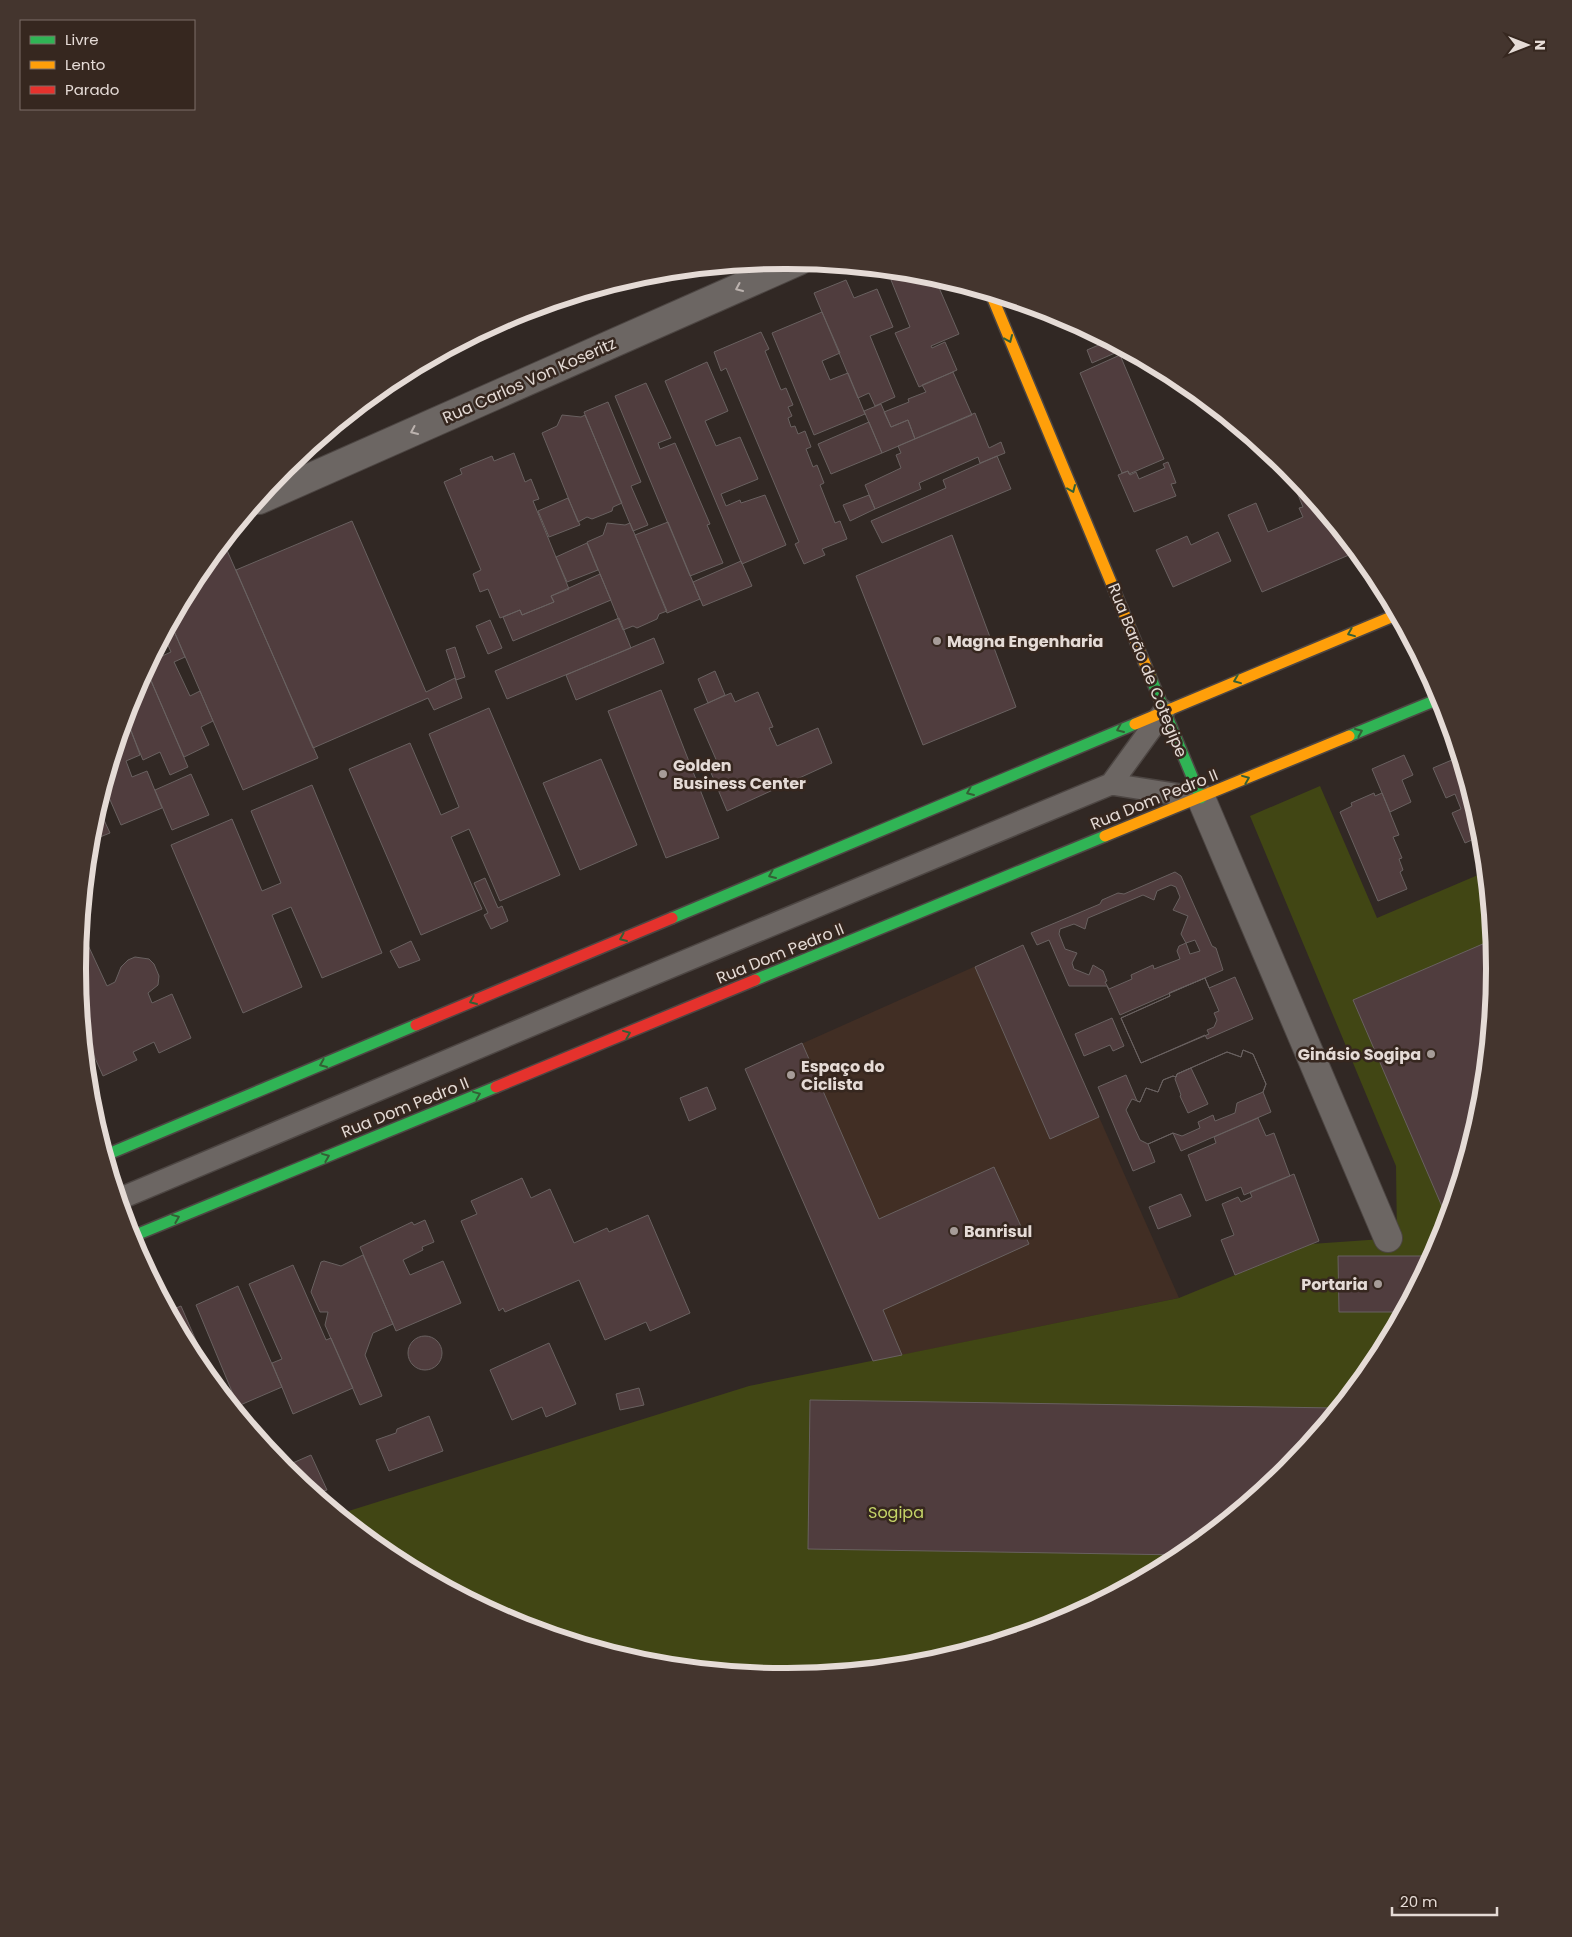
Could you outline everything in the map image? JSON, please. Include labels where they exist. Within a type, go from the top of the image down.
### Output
[{"type":"main road","name":"Rua Barão de Cotegipe","points":[[994,301],[1201,798]]},
{"type":"main road","points":[[111,1154],[1390,616]]},
{"type":"main road","name":"Rua Dom Pedro II","points":[[139,1234],[1432,702]]},
{"type":"street","name":"Rua Carlos Von Koseritz","points":[[272,494],[781,269]]},
{"type":"street","name":"Rua Barão de Cotegipe","points":[[1201,798],[1388,1238]]},
{"type":"lane","points":[[124,1197],[605,994],[1111,784],[1165,710]]},
{"type":"lane","points":[[1111,784],[1201,798]]},
{"type":"shaded area","points":[[1023,945],[1179,1298],[873,1361],[745,1069]]},
{"type":"green space","name":"Sogipa","points":[[1320,786],[1377,918],[1480,874],[1486,968],[1484,1014],[1480,1060],[1462,1150],[1449,1193],[1414,1278],[1368,1357],[1312,1430],[1247,1495],[1212,1524],[1136,1575],[1054,1615],[1011,1631],[923,1655],[832,1667],[786,1668],[740,1667],[649,1655],[561,1631],[518,1615],[436,1575],[397,1550],[345,1512],[749,1386],[1179,1298],[1311,1244],[1397,1238],[1396,1166],[1250,816]]},
{"type":"building","points":[[896,278],[938,286],[959,334],[931,346],[932,348],[945,342],[957,370],[919,387],[895,333],[910,327],[891,280]]},
{"type":"building","points":[[846,280],[854,298],[877,289],[893,327],[870,336],[895,397],[875,406],[869,393],[858,398],[814,293]]},
{"type":"building","points":[[822,312],[840,353],[822,361],[830,380],[848,373],[865,414],[814,435],[772,333]]},
{"type":"building","points":[[761,332],[769,349],[765,351],[781,390],[786,388],[793,405],[788,407],[792,416],[788,418],[791,427],[795,426],[798,434],[805,431],[811,447],[806,449],[813,467],[817,465],[824,483],[820,485],[835,523],[840,521],[847,539],[822,549],[825,555],[804,564],[795,544],[799,542],[726,368],[721,371],[714,352]]},
{"type":"building","points":[[1101,344],[1115,351],[1092,363],[1087,350]]},
{"type":"building","points":[[1120,355],[1164,459],[1129,474],[1128,471],[1122,473],[1080,373]]},
{"type":"building","points":[[707,362],[728,411],[705,421],[716,446],[740,437],[758,479],[721,494],[726,506],[740,500],[741,503],[765,495],[786,545],[742,564],[665,381]]},
{"type":"building","points":[[953,372],[972,415],[915,439],[908,420],[891,427],[884,412],[909,402],[908,399],[926,392],[922,385]]},
{"type":"building","points":[[646,383],[671,438],[658,443],[660,449],[675,443],[710,524],[707,525],[723,563],[690,576],[615,396]]},
{"type":"building","points":[[608,402],[641,482],[631,486],[648,525],[633,531],[584,412]]},
{"type":"building","points":[[881,404],[891,427],[908,420],[915,439],[882,453],[864,411]]},
{"type":"building","points":[[975,413],[989,448],[1001,442],[1005,453],[980,463],[978,457],[919,483],[921,489],[875,509],[865,485],[901,468],[896,455],[901,453],[898,446]]},
{"type":"building","points":[[562,415],[581,417],[585,415],[622,503],[613,507],[612,511],[592,519],[587,517],[578,522],[542,433],[557,426]]},
{"type":"building","points":[[869,422],[882,453],[831,474],[818,444]]},
{"type":"building","points":[[514,453],[525,482],[531,479],[539,499],[533,501],[569,589],[551,596],[554,602],[522,615],[520,610],[500,618],[488,589],[480,592],[473,574],[481,570],[444,482],[462,474],[460,469],[492,456],[494,461]]},
{"type":"building","points":[[997,456],[1011,489],[882,543],[871,521],[946,488],[943,480]]},
{"type":"building","points":[[1168,462],[1176,483],[1171,484],[1176,496],[1134,512],[1118,475],[1128,471],[1130,475],[1136,472],[1139,479],[1165,468],[1163,464]]},
{"type":"building","points":[[1296,490],[1350,555],[1262,592],[1228,515],[1256,503],[1268,532],[1303,517],[1299,508],[1303,507]]},
{"type":"building","points":[[869,495],[875,509],[850,521],[843,505]]},
{"type":"building","points":[[568,498],[580,525],[549,537],[538,511]]},
{"type":"building","points":[[352,521],[426,692],[455,678],[462,698],[434,710],[428,698],[313,748],[236,570]]},
{"type":"building","points":[[668,522],[700,599],[667,613],[635,535]]},
{"type":"building","points":[[607,523],[625,525],[630,523],[667,611],[659,614],[657,619],[637,628],[633,626],[623,630],[587,542],[603,535]]},
{"type":"building","points":[[1218,532],[1231,561],[1173,587],[1156,550],[1187,536],[1191,545]]},
{"type":"building","name":"Magna Engenharia","points":[[952,535],[1016,707],[923,745],[856,576]]},
{"type":"building","points":[[587,543],[598,570],[567,582],[556,557]]},
{"type":"building","points":[[227,549],[318,758],[243,790],[174,630],[204,580]]},
{"type":"building","points":[[741,561],[752,586],[703,606],[693,582]]},
{"type":"building","points":[[600,574],[611,600],[513,641],[503,617],[520,610],[522,615],[554,602],[551,596]]},
{"type":"building","points":[[619,618],[631,648],[507,699],[495,671]]},
{"type":"building","points":[[490,620],[502,648],[488,654],[476,626]]},
{"type":"building","points":[[173,631],[185,657],[174,662],[190,696],[200,691],[213,721],[201,727],[209,745],[184,757],[150,678],[159,657],[171,652],[167,643]]},
{"type":"building","points":[[654,638],[664,663],[576,700],[566,675]]},
{"type":"building","points":[[455,647],[465,677],[456,680],[446,650]]},
{"type":"building","points":[[715,671],[725,695],[708,703],[698,679]]},
{"type":"building","points":[[150,678],[188,767],[170,775],[160,752],[143,760],[129,728]]},
{"type":"building","name":"Golden Business Center","points":[[661,690],[719,838],[666,858],[608,711]]},
{"type":"building","points":[[758,692],[773,727],[769,728],[777,746],[818,728],[832,763],[727,811],[709,768],[718,764],[694,709],[731,693],[735,702]]},
{"type":"building","points":[[489,708],[560,875],[500,901],[469,829],[451,837],[482,909],[421,935],[349,769],[410,743],[441,815],[459,807],[429,734]]},
{"type":"building","points":[[130,727],[140,755],[126,761],[132,777],[147,771],[162,808],[121,825],[108,795]]},
{"type":"building","points":[[1404,755],[1413,775],[1402,780],[1411,802],[1390,812],[1372,769]]},
{"type":"building","points":[[601,759],[637,845],[580,870],[543,783]]},
{"type":"building","points":[[1454,759],[1462,787],[1473,839],[1465,843],[1452,813],[1461,809],[1455,794],[1446,798],[1433,768]]},
{"type":"building","points":[[191,774],[209,815],[172,830],[155,790]]},
{"type":"building","points":[[312,785],[382,953],[322,978],[291,907],[272,915],[302,987],[243,1013],[171,845],[232,819],[262,891],[281,883],[251,811]]},
{"type":"building","points":[[1374,793],[1375,796],[1382,793],[1399,835],[1393,837],[1402,858],[1399,859],[1403,870],[1400,872],[1407,889],[1378,901],[1340,812],[1352,806],[1351,803]]},
{"type":"building","points":[[103,818],[110,833],[99,837]]},
{"type":"building","points":[[1175,872],[1181,876],[1212,946],[1216,948],[1223,970],[1120,1015],[1107,986],[1069,986],[1049,940],[1037,945],[1031,933],[1100,904],[1102,900],[1118,893],[1124,894]],"holes":[[[1195,940],[1200,951],[1190,954],[1186,943]]]},
{"type":"building","points":[[485,878],[498,908],[502,906],[508,921],[491,929],[484,915],[488,913],[474,883]]},
{"type":"building","points":[[1171,885],[1176,887],[1180,897],[1173,910],[1188,916],[1181,934],[1186,943],[1179,946],[1177,951],[1180,959],[1154,969],[1153,965],[1131,975],[1132,979],[1109,989],[1105,982],[1107,981],[1103,971],[1093,965],[1089,975],[1074,969],[1072,963],[1077,953],[1065,949],[1059,934],[1060,929],[1074,924],[1085,929],[1088,918],[1143,895],[1154,900],[1157,891]]},
{"type":"building","points":[[411,941],[420,960],[399,968],[390,951]]},
{"type":"building","points":[[87,943],[107,986],[115,982],[121,967],[128,960],[135,957],[149,959],[154,964],[159,976],[158,985],[148,993],[152,1003],[172,994],[191,1038],[159,1053],[154,1042],[133,1052],[137,1060],[103,1076],[91,1049],[86,968]]},
{"type":"building","name":"Ginásio Sogipa","points":[[1485,943],[1486,968],[1480,1060],[1462,1150],[1443,1208],[1353,1000]]},
{"type":"building","points":[[1023,945],[1099,1117],[1050,1139],[975,967]]},
{"type":"building","points":[[1235,977],[1253,1019],[1207,1039],[1205,1035],[1141,1063],[1121,1018],[1170,996],[1169,993],[1205,978],[1209,988]]},
{"type":"building","points":[[1205,978],[1219,1011],[1214,1013],[1217,1020],[1214,1027],[1207,1030],[1209,1034],[1141,1063],[1121,1018],[1170,996],[1169,993]]},
{"type":"building","points":[[1112,1018],[1124,1046],[1113,1051],[1110,1045],[1084,1056],[1075,1034]]},
{"type":"building","points":[[802,1043],[879,1219],[994,1167],[1029,1244],[883,1310],[902,1355],[873,1361],[745,1069]]},
{"type":"building","points":[[1243,1050],[1253,1054],[1266,1084],[1263,1092],[1271,1112],[1181,1151],[1173,1133],[1148,1144],[1155,1162],[1133,1171],[1098,1087],[1126,1075],[1137,1101],[1140,1102],[1146,1088],[1158,1092],[1163,1080],[1173,1076],[1176,1077],[1177,1074],[1227,1052],[1241,1057]]},
{"type":"building","points":[[1243,1050],[1253,1054],[1266,1084],[1263,1092],[1237,1103],[1235,1113],[1215,1121],[1213,1115],[1198,1122],[1200,1128],[1182,1136],[1173,1133],[1148,1144],[1140,1140],[1126,1110],[1132,1099],[1140,1102],[1146,1088],[1158,1092],[1163,1080],[1173,1076],[1176,1077],[1177,1074],[1227,1052],[1241,1057]]},
{"type":"building","points":[[1191,1068],[1208,1104],[1188,1113],[1175,1079],[1177,1074]]},
{"type":"building","points":[[707,1087],[716,1109],[689,1121],[680,1098]]},
{"type":"building","points":[[1258,1118],[1266,1136],[1274,1133],[1290,1176],[1244,1195],[1241,1187],[1206,1201],[1188,1155],[1216,1143],[1214,1137]]},
{"type":"building","points":[[1294,1174],[1319,1241],[1235,1275],[1221,1240],[1234,1235],[1222,1204],[1238,1197],[1241,1202],[1252,1197],[1250,1192]]},
{"type":"building","points":[[522,1178],[531,1198],[550,1189],[574,1243],[607,1228],[609,1232],[648,1215],[690,1313],[650,1331],[646,1322],[605,1340],[579,1280],[505,1312],[503,1308],[499,1311],[461,1221],[477,1214],[471,1201]]},
{"type":"building","points":[[1181,1194],[1191,1216],[1158,1229],[1149,1207]]},
{"type":"building","points":[[425,1220],[434,1242],[422,1247],[423,1250],[403,1260],[410,1275],[443,1261],[461,1303],[396,1331],[360,1247],[412,1222],[414,1225]]},
{"type":"building","points":[[363,1255],[393,1324],[373,1333],[365,1355],[382,1396],[360,1405],[325,1325],[328,1312],[320,1312],[311,1292],[321,1262],[324,1261],[341,1266]]},
{"type":"building","name":"Portaria","points":[[1338,1256],[1423,1256],[1395,1312],[1339,1312]]},
{"type":"building","points":[[293,1265],[326,1340],[331,1338],[353,1388],[293,1414],[272,1363],[282,1359],[249,1284]]},
{"type":"building","points":[[238,1286],[282,1387],[240,1405],[235,1399],[196,1305]]},
{"type":"building","points":[[181,1306],[201,1352],[180,1318],[175,1309]]},
{"type":"building","points":[[425,1336],[437,1341],[442,1353],[437,1365],[425,1370],[413,1365],[408,1353],[413,1341]]},
{"type":"building","points":[[549,1343],[576,1404],[546,1417],[542,1407],[512,1420],[490,1370]]},
{"type":"building","points":[[639,1388],[644,1405],[620,1410],[616,1394]]},
{"type":"building","points":[[810,1400],[1330,1408],[1281,1463],[1247,1495],[1212,1524],[1168,1555],[808,1549]]},
{"type":"building","points":[[429,1416],[443,1451],[389,1471],[376,1440],[396,1433],[397,1429]]},
{"type":"building","points":[[311,1455],[327,1490],[322,1492],[292,1463]]},
{"type":"traffic: fast","points":[[1150,676],[1201,798]]},
{"type":"traffic: fast","points":[[1349,736],[1432,702]]},
{"type":"traffic: fast","points":[[672,918],[1135,724]]},
{"type":"traffic: fast","points":[[755,980],[1105,836]]},
{"type":"traffic: fast","points":[[111,1153],[416,1025]]},
{"type":"traffic: fast","points":[[139,1234],[496,1087]]},
{"type":"traffic: slow","points":[[994,301],[1150,676]]},
{"type":"traffic: slow","points":[[1135,724],[1391,617]]},
{"type":"traffic: slow","points":[[1105,836],[1349,736]]},
{"type":"traffic: jam","points":[[416,1025],[672,918]]},
{"type":"traffic: jam","points":[[496,1087],[755,980]]},
{"type":"place","name":"Magna Engenharia","points":[[937,641]]},
{"type":"place","name":"Golden Business Center","points":[[663,774]]},
{"type":"place","name":"Ginásio Sogipa","points":[[1431,1054]]},
{"type":"place","name":"Espaço do Ciclista","points":[[791,1075]]},
{"type":"place","name":"Banrisul","points":[[954,1231]]},
{"type":"place","name":"Portaria","points":[[1378,1284]]}]
